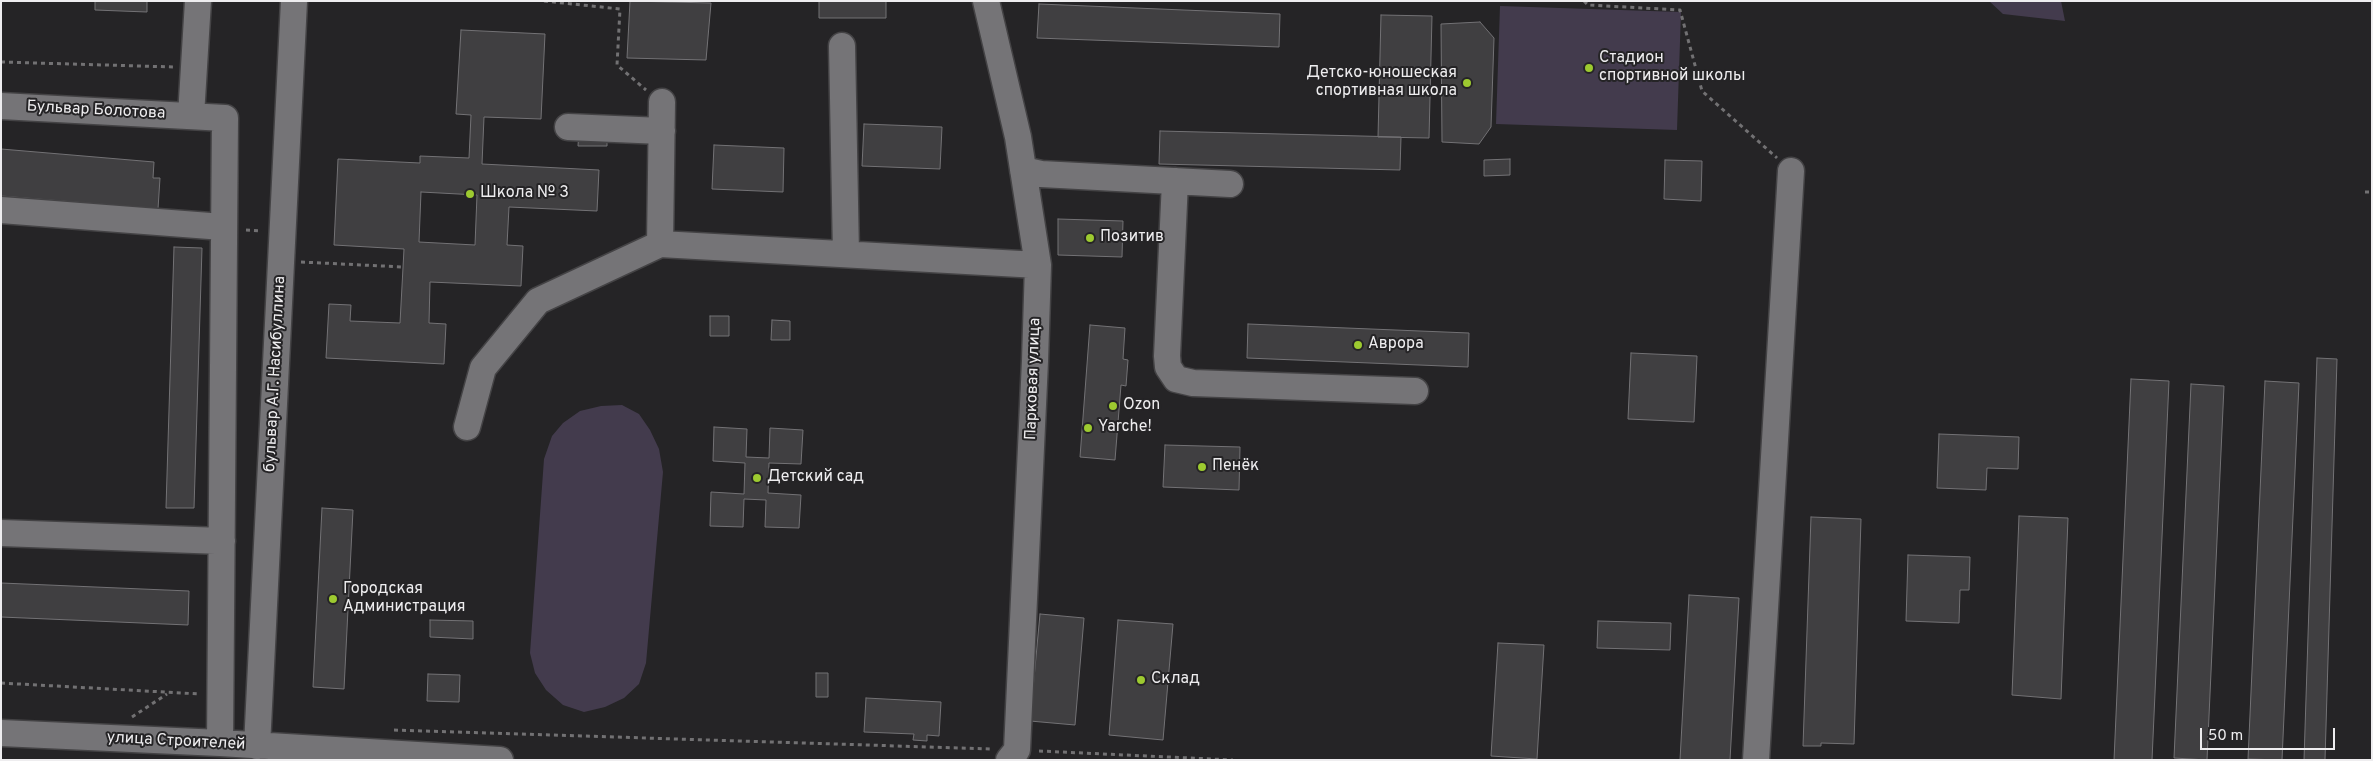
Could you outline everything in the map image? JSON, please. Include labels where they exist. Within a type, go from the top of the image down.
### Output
[{"type":"street","points":[[191,116],[198,1]]},
{"type":"street","name":"бульвар А.Г. Насибуллина","points":[[257,746],[294,1]]},
{"type":"street","name":"Парковая улица","points":[[986,1],[1018,137],[1038,265],[1035,371],[1013,755]]},
{"type":"street","points":[[842,46],[846,254]]},
{"type":"street","points":[[660,244],[662,102]]},
{"type":"street","name":"Бульвар Болотова","points":[[1,106],[225,118],[233,228]]},
{"type":"street","points":[[568,127],[662,131]]},
{"type":"street","points":[[1023,170],[1040,174],[1230,184]]},
{"type":"street","points":[[1756,760],[1791,171]]},
{"type":"street","points":[[1175,181],[1167,356],[1168,367],[1176,379],[1193,383],[1415,391]]},
{"type":"street","points":[[1,210],[233,228],[222,541],[220,743]]},
{"type":"street","points":[[467,427],[483,368],[538,301],[660,244],[1038,265]]},
{"type":"street","points":[[1,533],[222,541]]},
{"type":"street","name":"улица Строителей","points":[[1,733],[220,743],[257,746],[298,754],[500,760]]},
{"type":"path","points":[[544,1],[620,9],[616,65],[662,102]]},
{"type":"path","points":[[1584,1],[1588,5],[1680,10],[1702,91],[1791,171]]},
{"type":"path","points":[[1,62],[194,68]]},
{"type":"path","points":[[2365,192],[2372,192]]},
{"type":"path","points":[[233,228],[262,231]]},
{"type":"path","points":[[308,262],[403,267]]},
{"type":"path","points":[[1,683],[167,694],[220,694]]},
{"type":"path","points":[[139,719],[130,718],[167,694]]},
{"type":"path","points":[[388,730],[1013,755],[1233,760]]},
{"type":"shaded area","points":[[1989,1],[2061,1],[2065,21],[2003,14]]},
{"type":"shaded area","name":"Стадион спортивной школы","points":[[1500,6],[1681,12],[1677,130],[1496,124]]},
{"type":"shaded area","points":[[622,405],[639,414],[650,430],[659,449],[663,472],[646,663],[639,684],[624,698],[605,707],[584,712],[563,705],[546,690],[535,673],[530,653],[544,459],[552,436],[563,423],[580,411],[601,406]]},
{"type":"building","points":[[95,1],[147,1],[147,12],[95,10]]},
{"type":"building","points":[[630,1],[711,3],[706,60],[627,58]]},
{"type":"building","points":[[819,1],[886,1],[886,18],[819,18]]},
{"type":"building","points":[[1039,4],[1280,14],[1279,47],[1037,38]]},
{"type":"building","points":[[1381,15],[1432,16],[1429,138],[1378,137]]},
{"type":"building","name":"Детско-юношеская спортивная школа","points":[[1480,22],[1494,38],[1491,127],[1479,144],[1442,142],[1441,24]]},
{"type":"building","points":[[461,30],[545,34],[541,119],[484,117],[482,164],[599,170],[597,211],[509,207],[507,245],[523,246],[521,286],[430,282],[429,323],[446,324],[444,364],[326,358],[329,304],[351,305],[350,321],[400,323],[404,249],[334,245],[338,159],[420,163],[420,156],[469,158],[471,115],[456,114]],"holes":[[[421,192],[477,195],[475,245],[419,242]]]},
{"type":"building","points":[[864,124],[942,127],[940,169],[862,166]]},
{"type":"building","points":[[579,130],[607,130],[607,146],[578,146]]},
{"type":"building","points":[[1160,131],[1401,137],[1400,170],[1159,164]]},
{"type":"building","points":[[714,145],[784,148],[783,192],[712,189]]},
{"type":"building","points":[[1,149],[154,162],[153,178],[160,178],[158,209],[1,196]]},
{"type":"building","points":[[1510,159],[1510,175],[1484,176],[1484,160]]},
{"type":"building","points":[[1665,160],[1702,161],[1701,201],[1664,199]]},
{"type":"building","name":"Позитив","points":[[1058,219],[1123,221],[1122,257],[1058,255]]},
{"type":"building","points":[[174,247],[202,248],[194,508],[166,508]]},
{"type":"building","points":[[710,316],[729,316],[729,336],[710,336]]},
{"type":"building","points":[[772,320],[790,321],[790,340],[771,340]]},
{"type":"building","name":"Аврора","points":[[1248,324],[1469,333],[1468,367],[1247,358]]},
{"type":"building","points":[[1090,325],[1125,328],[1123,359],[1128,360],[1126,386],[1121,385],[1115,460],[1080,457]]},
{"type":"building","points":[[1631,353],[1697,356],[1694,422],[1628,419]]},
{"type":"building","points":[[2317,358],[2337,359],[2325,760],[2304,760]]},
{"type":"building","points":[[2131,379],[2169,381],[2152,760],[2114,760]]},
{"type":"building","points":[[2265,381],[2299,383],[2282,760],[2248,759]]},
{"type":"building","points":[[2191,384],[2224,386],[2207,760],[2174,758]]},
{"type":"building","name":"Детский сад","points":[[714,427],[747,429],[746,457],[769,458],[770,428],[803,430],[801,464],[769,463],[768,493],[801,495],[799,528],[765,527],[766,500],[744,499],[743,527],[710,526],[711,492],[744,494],[745,463],[713,461]]},
{"type":"building","points":[[1939,434],[2019,437],[2018,469],[1987,468],[1986,490],[1937,488]]},
{"type":"building","name":"Пенёк","points":[[1165,445],[1240,447],[1239,490],[1163,487]]},
{"type":"building","name":"Городская Администрация","points":[[322,508],[353,510],[344,689],[313,687]]},
{"type":"building","points":[[2019,516],[2068,518],[2061,699],[2012,695]]},
{"type":"building","points":[[1811,517],[1861,519],[1854,744],[1821,743],[1821,746],[1803,746]]},
{"type":"building","points":[[1908,555],[1970,557],[1969,590],[1960,590],[1959,623],[1906,621]]},
{"type":"building","points":[[1,583],[189,591],[188,625],[1,617]]},
{"type":"building","points":[[1689,595],[1739,598],[1730,760],[1680,760]]},
{"type":"building","points":[[1040,614],[1084,618],[1075,725],[1030,721]]},
{"type":"building","points":[[430,620],[473,621],[473,639],[430,637]]},
{"type":"building","name":"Склад","points":[[1118,620],[1173,624],[1163,740],[1109,735]]},
{"type":"building","points":[[1598,621],[1671,623],[1670,650],[1597,648]]},
{"type":"building","points":[[1498,643],[1544,645],[1537,759],[1491,756]]},
{"type":"building","points":[[816,673],[828,673],[828,697],[816,697]]},
{"type":"building","points":[[428,674],[460,675],[459,702],[427,701]]},
{"type":"building","points":[[866,698],[941,702],[939,736],[927,735],[927,741],[913,740],[914,734],[864,732]]},
{"type":"place","name":"Стадион спортивной школы","points":[[1589,68]]},
{"type":"place","name":"Детско-юношеская спортивная школа","points":[[1467,83]]},
{"type":"place","name":"Школа № 3","points":[[470,194]]},
{"type":"place","name":"Позитив","points":[[1090,238]]},
{"type":"place","name":"Аврора","points":[[1358,345]]},
{"type":"place","name":"Ozon","points":[[1113,406]]},
{"type":"place","name":"Yarche!","points":[[1088,428]]},
{"type":"place","name":"Пенёк","points":[[1202,467]]},
{"type":"place","name":"Детский сад","points":[[757,478]]},
{"type":"place","name":"Городская Администрация","points":[[333,599]]},
{"type":"place","name":"Склад","points":[[1141,680]]}]
